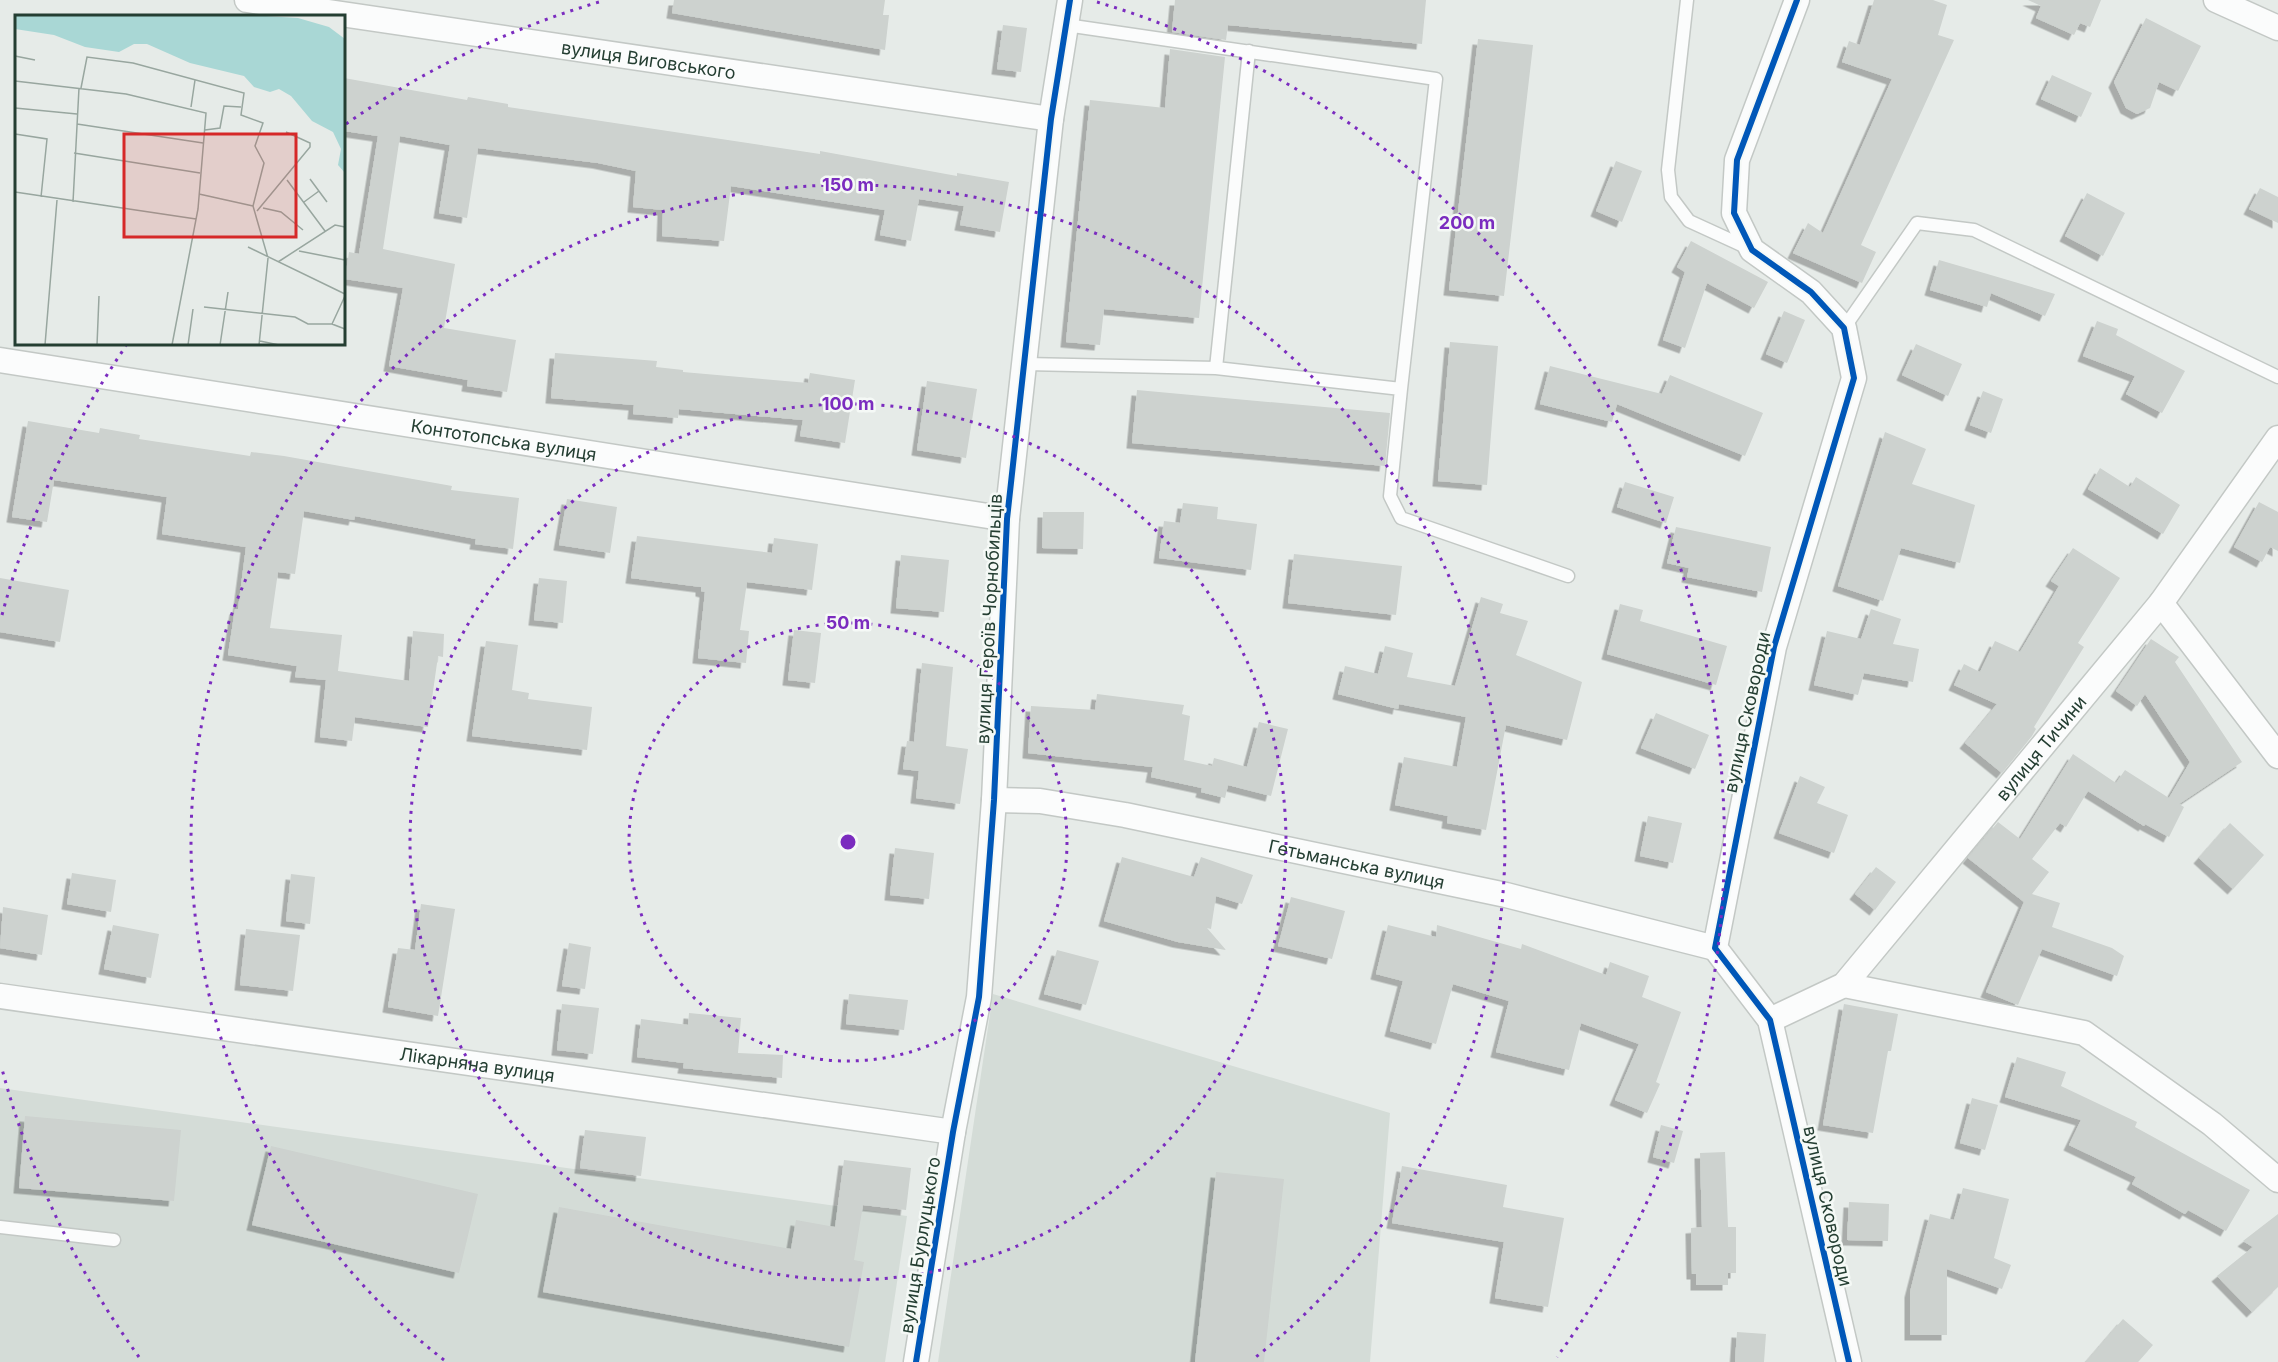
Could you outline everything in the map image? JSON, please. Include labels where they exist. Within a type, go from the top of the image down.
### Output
[{"type":"street","name":"вулиця Виговського","points":[[248,0],[1051,119]]},
{"type":"street","name":"вулиця Героїв Чорнобильців","points":[[953,1132],[979,998],[994,800],[1007,519],[1051,119],[1070,0]]},
{"type":"street","points":[[1797,0],[1737,160],[1734,213],[1752,250],[1811,292],[1844,328]]},
{"type":"street","points":[[2216,0],[2278,28]]},
{"type":"street","name":"вулиця Сковороди","points":[[1844,328],[1854,378],[1774,646],[1715,948],[1770,1020],[1849,1362]]},
{"type":"street","name":"Контотопська вулиця","points":[[0,360],[1007,519]]},
{"type":"street","name":"вулиця Тичини","points":[[1770,1020],[1844,985],[2161,603],[2278,438]]},
{"type":"street","points":[[2161,603],[2278,756]]},
{"type":"street","name":"Гетьманська вулиця","points":[[994,800],[1040,801],[1125,815],[1506,895],[1715,948]]},
{"type":"street","points":[[1844,985],[2084,1033],[2212,1124],[2278,1180]]},
{"type":"street","name":"Лікарняна вулиця","points":[[0,996],[953,1132]]},
{"type":"street","name":"вулиця Бурлуцького","points":[[916,1362],[953,1132]]},
{"type":"lane","points":[[1687,0],[1668,170],[1671,197],[1689,221],[1752,250]]},
{"type":"lane","points":[[1066,25],[1436,79],[1390,496],[1401,518],[1568,576]]},
{"type":"lane","points":[[1215,368],[1249,51]]},
{"type":"lane","points":[[1844,328],[1917,224],[1974,230],[2278,377]]},
{"type":"lane","points":[[1025,364],[1215,368],[1401,389]]},
{"type":"lane","points":[[0,1227],[114,1240]]},
{"type":"shaded area","points":[[993,994],[1390,1113],[1370,1362],[938,1362]]},
{"type":"shaded area","points":[[0,1088],[907,1216],[885,1362],[0,1362]]},
{"type":"building","points":[[674,0],[885,0],[883,15],[889,15],[885,50],[672,13]]},
{"type":"building","points":[[1175,0],[1426,0],[1422,44],[1228,25],[1226,40],[1172,32]]},
{"type":"building","points":[[1874,0],[1933,0],[1947,5],[1938,35],[1954,40],[1861,245],[1876,252],[1862,283],[1793,253],[1808,223],[1823,233],[1892,79],[1842,62],[1849,41],[1860,45]]},
{"type":"building","points":[[2028,0],[2101,0],[2090,27],[2080,23],[2074,35],[2036,18],[2041,6]]},
{"type":"building","points":[[2146,18],[2201,46],[2178,91],[2159,82],[2150,108],[2137,114],[2126,108],[2114,82]]},
{"type":"building","points":[[1003,25],[1027,28],[1021,72],[997,69]]},
{"type":"building","points":[[1478,39],[1533,45],[1504,296],[1449,290]]},
{"type":"building","points":[[1170,49],[1225,57],[1199,318],[1104,309],[1100,345],[1066,342],[1090,100],[1165,108]]},
{"type":"building","points":[[2052,75],[2092,93],[2081,117],[2041,99]]},
{"type":"building","points":[[345,78],[467,100],[468,97],[508,104],[508,107],[820,154],[820,151],[957,176],[957,173],[1009,182],[1000,232],[960,225],[964,206],[919,199],[911,241],[880,235],[885,210],[731,186],[724,241],[662,236],[663,210],[633,207],[636,171],[598,163],[478,148],[467,218],[439,213],[450,145],[400,136],[383,249],[455,264],[444,328],[516,340],[507,392],[467,386],[468,380],[389,366],[403,288],[345,279],[349,252],[359,254],[378,136],[345,131]]},
{"type":"building","points":[[1616,161],[1642,171],[1622,222],[1596,211]]},
{"type":"building","points":[[2260,188],[2278,197],[2278,223],[2249,209]]},
{"type":"building","points":[[2087,193],[2125,213],[2103,256],[2065,236]]},
{"type":"building","points":[[1691,241],[1768,282],[1754,308],[1707,283],[1685,348],[1663,340],[1685,272],[1677,267]]},
{"type":"building","points":[[1939,260],[2055,294],[2045,316],[1991,293],[1987,307],[1930,290]]},
{"type":"building","points":[[1784,311],[1805,320],[1787,363],[1766,354]]},
{"type":"building","points":[[2097,321],[2118,329],[2116,335],[2185,371],[2162,413],[2126,394],[2135,376],[2083,356]]},
{"type":"building","points":[[1450,342],[1498,346],[1487,485],[1438,481]]},
{"type":"building","points":[[1916,344],[1962,364],[1948,396],[1902,375]]},
{"type":"building","points":[[555,353],[657,361],[656,367],[683,370],[683,372],[808,383],[810,373],[855,380],[845,443],[800,436],[803,420],[679,409],[678,418],[633,414],[634,405],[551,398]]},
{"type":"building","points":[[1550,366],[1662,394],[1670,375],[1763,413],[1745,456],[1617,404],[1612,422],[1540,404]]},
{"type":"building","points":[[927,381],[977,389],[966,458],[917,450]]},
{"type":"building","points":[[1137,390],[1390,413],[1385,466],[1132,443]]},
{"type":"building","points":[[1983,391],[2003,399],[1991,433],[1970,425]]},
{"type":"building","points":[[28,421],[99,433],[100,428],[140,435],[139,439],[250,456],[251,452],[284,456],[452,486],[451,490],[519,498],[513,549],[475,544],[476,539],[355,516],[354,520],[304,511],[295,574],[278,572],[270,628],[342,635],[338,671],[409,681],[413,631],[444,634],[443,657],[438,656],[428,727],[355,717],[352,741],[320,737],[326,680],[295,677],[297,666],[228,655],[235,609],[238,609],[246,547],[162,534],[167,497],[54,480],[47,522],[12,517]]},
{"type":"building","points":[[1885,432],[1926,449],[1912,484],[1975,505],[1960,563],[1901,548],[1883,601],[1838,586]]},
{"type":"building","points":[[2100,468],[2130,487],[2136,477],[2180,505],[2163,534],[2088,489]]},
{"type":"building","points":[[1625,482],[1674,497],[1666,523],[1617,507]]},
{"type":"building","points":[[567,499],[617,507],[610,553],[559,545]]},
{"type":"building","points":[[2259,502],[2278,512],[2278,551],[2270,547],[2262,562],[2234,547]]},
{"type":"building","points":[[1183,503],[1218,507],[1217,519],[1257,524],[1251,570],[1159,558],[1164,521],[1180,523]]},
{"type":"building","points":[[1043,512],[1084,512],[1083,549],[1042,548]]},
{"type":"building","points":[[1676,527],[1771,547],[1762,592],[1687,577],[1689,568],[1667,563]]},
{"type":"building","points":[[637,536],[772,553],[774,538],[818,544],[812,590],[747,582],[740,630],[749,631],[746,663],[698,658],[705,592],[701,591],[701,587],[631,578]]},
{"type":"building","points":[[2073,548],[2120,578],[2078,643],[2084,647],[2034,727],[2036,729],[2032,736],[2002,773],[1965,743],[1997,704],[1954,685],[1964,664],[1980,672],[1995,641],[2020,652],[2059,586],[2051,581]]},
{"type":"building","points":[[1294,554],[1402,566],[1396,615],[1288,603]]},
{"type":"building","points":[[901,555],[949,560],[944,612],[896,608]]},
{"type":"building","points":[[0,578],[69,590],[60,642],[0,632]]},
{"type":"building","points":[[539,578],[567,581],[563,623],[534,620]]},
{"type":"building","points":[[1481,597],[1503,604],[1500,613],[1528,621],[1516,655],[1582,682],[1567,740],[1506,725],[1486,830],[1447,823],[1448,816],[1395,805],[1404,757],[1457,767],[1466,717],[1399,704],[1398,709],[1338,694],[1345,666],[1378,674],[1385,646],[1413,653],[1407,677],[1455,686]]},
{"type":"building","points":[[1620,604],[1643,610],[1640,621],[1727,646],[1716,685],[1607,654]]},
{"type":"building","points":[[1871,609],[1901,619],[1893,644],[1919,649],[1913,682],[1864,673],[1858,695],[1814,685],[1827,631],[1861,639]]},
{"type":"building","points":[[794,630],[821,633],[815,683],[788,680]]},
{"type":"building","points":[[2151,639],[2179,657],[2175,662],[2242,762],[2179,804],[2184,807],[2169,837],[2145,824],[2144,826],[2088,791],[2066,827],[2060,823],[2032,859],[2049,872],[2032,894],[2060,903],[2052,927],[2112,948],[2124,956],[2117,976],[2042,949],[2018,1005],[1986,992],[2024,902],[1968,858],[1998,822],[2020,839],[2073,754],[2116,783],[2125,770],[2169,798],[2190,762],[2145,694],[2137,706],[2116,691]]},
{"type":"building","points":[[486,641],[518,645],[512,690],[529,693],[528,699],[592,707],[587,750],[472,736]]},
{"type":"building","points":[[922,663],[953,667],[946,746],[968,749],[960,804],[916,798],[919,771],[903,769],[907,741],[914,742]]},
{"type":"building","points":[[1097,694],[1184,705],[1182,714],[1190,716],[1184,760],[1212,766],[1214,758],[1247,767],[1259,722],[1288,729],[1271,796],[1228,785],[1225,798],[1201,792],[1202,788],[1151,777],[1153,767],[1028,753],[1031,706],[1095,710]]},
{"type":"building","points":[[1656,713],[1709,735],[1695,769],[1641,748]]},
{"type":"building","points":[[1800,776],[1825,787],[1817,803],[1848,815],[1834,853],[1779,833]]},
{"type":"building","points":[[1648,816],[1682,823],[1673,863],[1640,856]]},
{"type":"building","points":[[2230,823],[2264,855],[2233,889],[2199,858]]},
{"type":"building","points":[[895,848],[934,853],[929,899],[890,895]]},
{"type":"building","points":[[1122,857],[1194,877],[1201,857],[1253,875],[1242,904],[1216,896],[1211,929],[1207,928],[1226,950],[1178,942],[1104,921]]},
{"type":"building","points":[[1876,867],[1896,882],[1875,910],[1855,894]]},
{"type":"building","points":[[72,873],[116,880],[111,912],[67,904]]},
{"type":"building","points":[[291,874],[315,877],[310,924],[286,921]]},
{"type":"building","points":[[1291,897],[1345,911],[1332,959],[1278,946]]},
{"type":"building","points":[[421,904],[455,909],[438,1016],[388,1007],[398,948],[415,950]]},
{"type":"building","points":[[3,907],[48,915],[42,955],[0,948]]},
{"type":"building","points":[[113,925],[159,934],[151,978],[104,969]]},
{"type":"building","points":[[1388,925],[1436,937],[1437,925],[1521,949],[1522,944],[1606,975],[1610,962],[1649,976],[1642,997],[1681,1012],[1656,1082],[1660,1084],[1647,1113],[1615,1100],[1639,1044],[1581,1023],[1569,1070],[1496,1052],[1509,1001],[1453,984],[1436,1044],[1390,1031],[1403,981],[1376,974]]},
{"type":"building","points":[[246,929],[300,935],[293,991],[240,985]]},
{"type":"building","points":[[569,943],[591,947],[585,989],[562,986]]},
{"type":"building","points":[[1057,950],[1099,961],[1086,1005],[1044,994]]},
{"type":"building","points":[[849,994],[908,1000],[904,1030],[846,1024]]},
{"type":"building","points":[[562,1004],[599,1008],[593,1054],[557,1050]]},
{"type":"building","points":[[1844,1004],[1898,1014],[1891,1051],[1888,1051],[1873,1133],[1823,1125]]},
{"type":"building","points":[[689,1013],[741,1018],[738,1053],[783,1055],[782,1078],[683,1068],[684,1063],[637,1057],[641,1019],[688,1025]]},
{"type":"building","points":[[2017,1057],[2066,1072],[2061,1086],[2137,1122],[2135,1127],[2250,1190],[2226,1231],[2188,1210],[2185,1214],[2132,1184],[2136,1177],[2069,1145],[2081,1120],[2005,1097]]},
{"type":"building","points":[[1972,1098],[1998,1105],[1985,1150],[1960,1143]]},
{"type":"building","points":[[25,1116],[181,1130],[174,1201],[19,1188]]},
{"type":"building","points":[[1661,1125],[1683,1131],[1674,1163],[1653,1157]]},
{"type":"building","points":[[585,1130],[646,1137],[641,1176],[580,1168]]},
{"type":"building","points":[[271,1146],[478,1194],[459,1273],[252,1225]]},
{"type":"building","points":[[1725,1152],[1728,1227],[1736,1227],[1736,1273],[1728,1273],[1728,1285],[1696,1285],[1696,1274],[1692,1274],[1691,1228],[1702,1227],[1700,1153]]},
{"type":"building","points":[[844,1160],[911,1168],[906,1210],[863,1205],[854,1260],[864,1262],[849,1347],[543,1292],[559,1207],[791,1249],[796,1220],[835,1227]]},
{"type":"building","points":[[1402,1166],[1507,1185],[1503,1207],[1564,1218],[1548,1307],[1495,1298],[1504,1242],[1392,1223]]},
{"type":"building","points":[[1216,1172],[1284,1179],[1264,1362],[1195,1362]]},
{"type":"building","points":[[1963,1188],[2009,1199],[1994,1258],[2011,1265],[2002,1289],[1947,1269],[1947,1335],[1910,1335],[1910,1292],[1930,1214],[1954,1220]]},
{"type":"building","points":[[1849,1202],[1889,1204],[1888,1241],[1847,1240]]},
{"type":"building","points":[[2278,1214],[2278,1287],[2252,1312],[2217,1276],[2253,1247],[2243,1241]]},
{"type":"building","points":[[2123,1319],[2153,1345],[2138,1362],[2086,1362]]},
{"type":"building","points":[[1737,1332],[1766,1334],[1764,1362],[1735,1362]]},
{"type":"cycle path","points":[[916,1362],[953,1132],[979,997],[994,800],[1007,519],[1051,119],[1070,0]]},
{"type":"cycle path","points":[[1797,0],[1737,160],[1734,213],[1752,250],[1811,292],[1844,328],[1854,378],[1774,647],[1715,948],[1770,1020],[1849,1362]]}]
